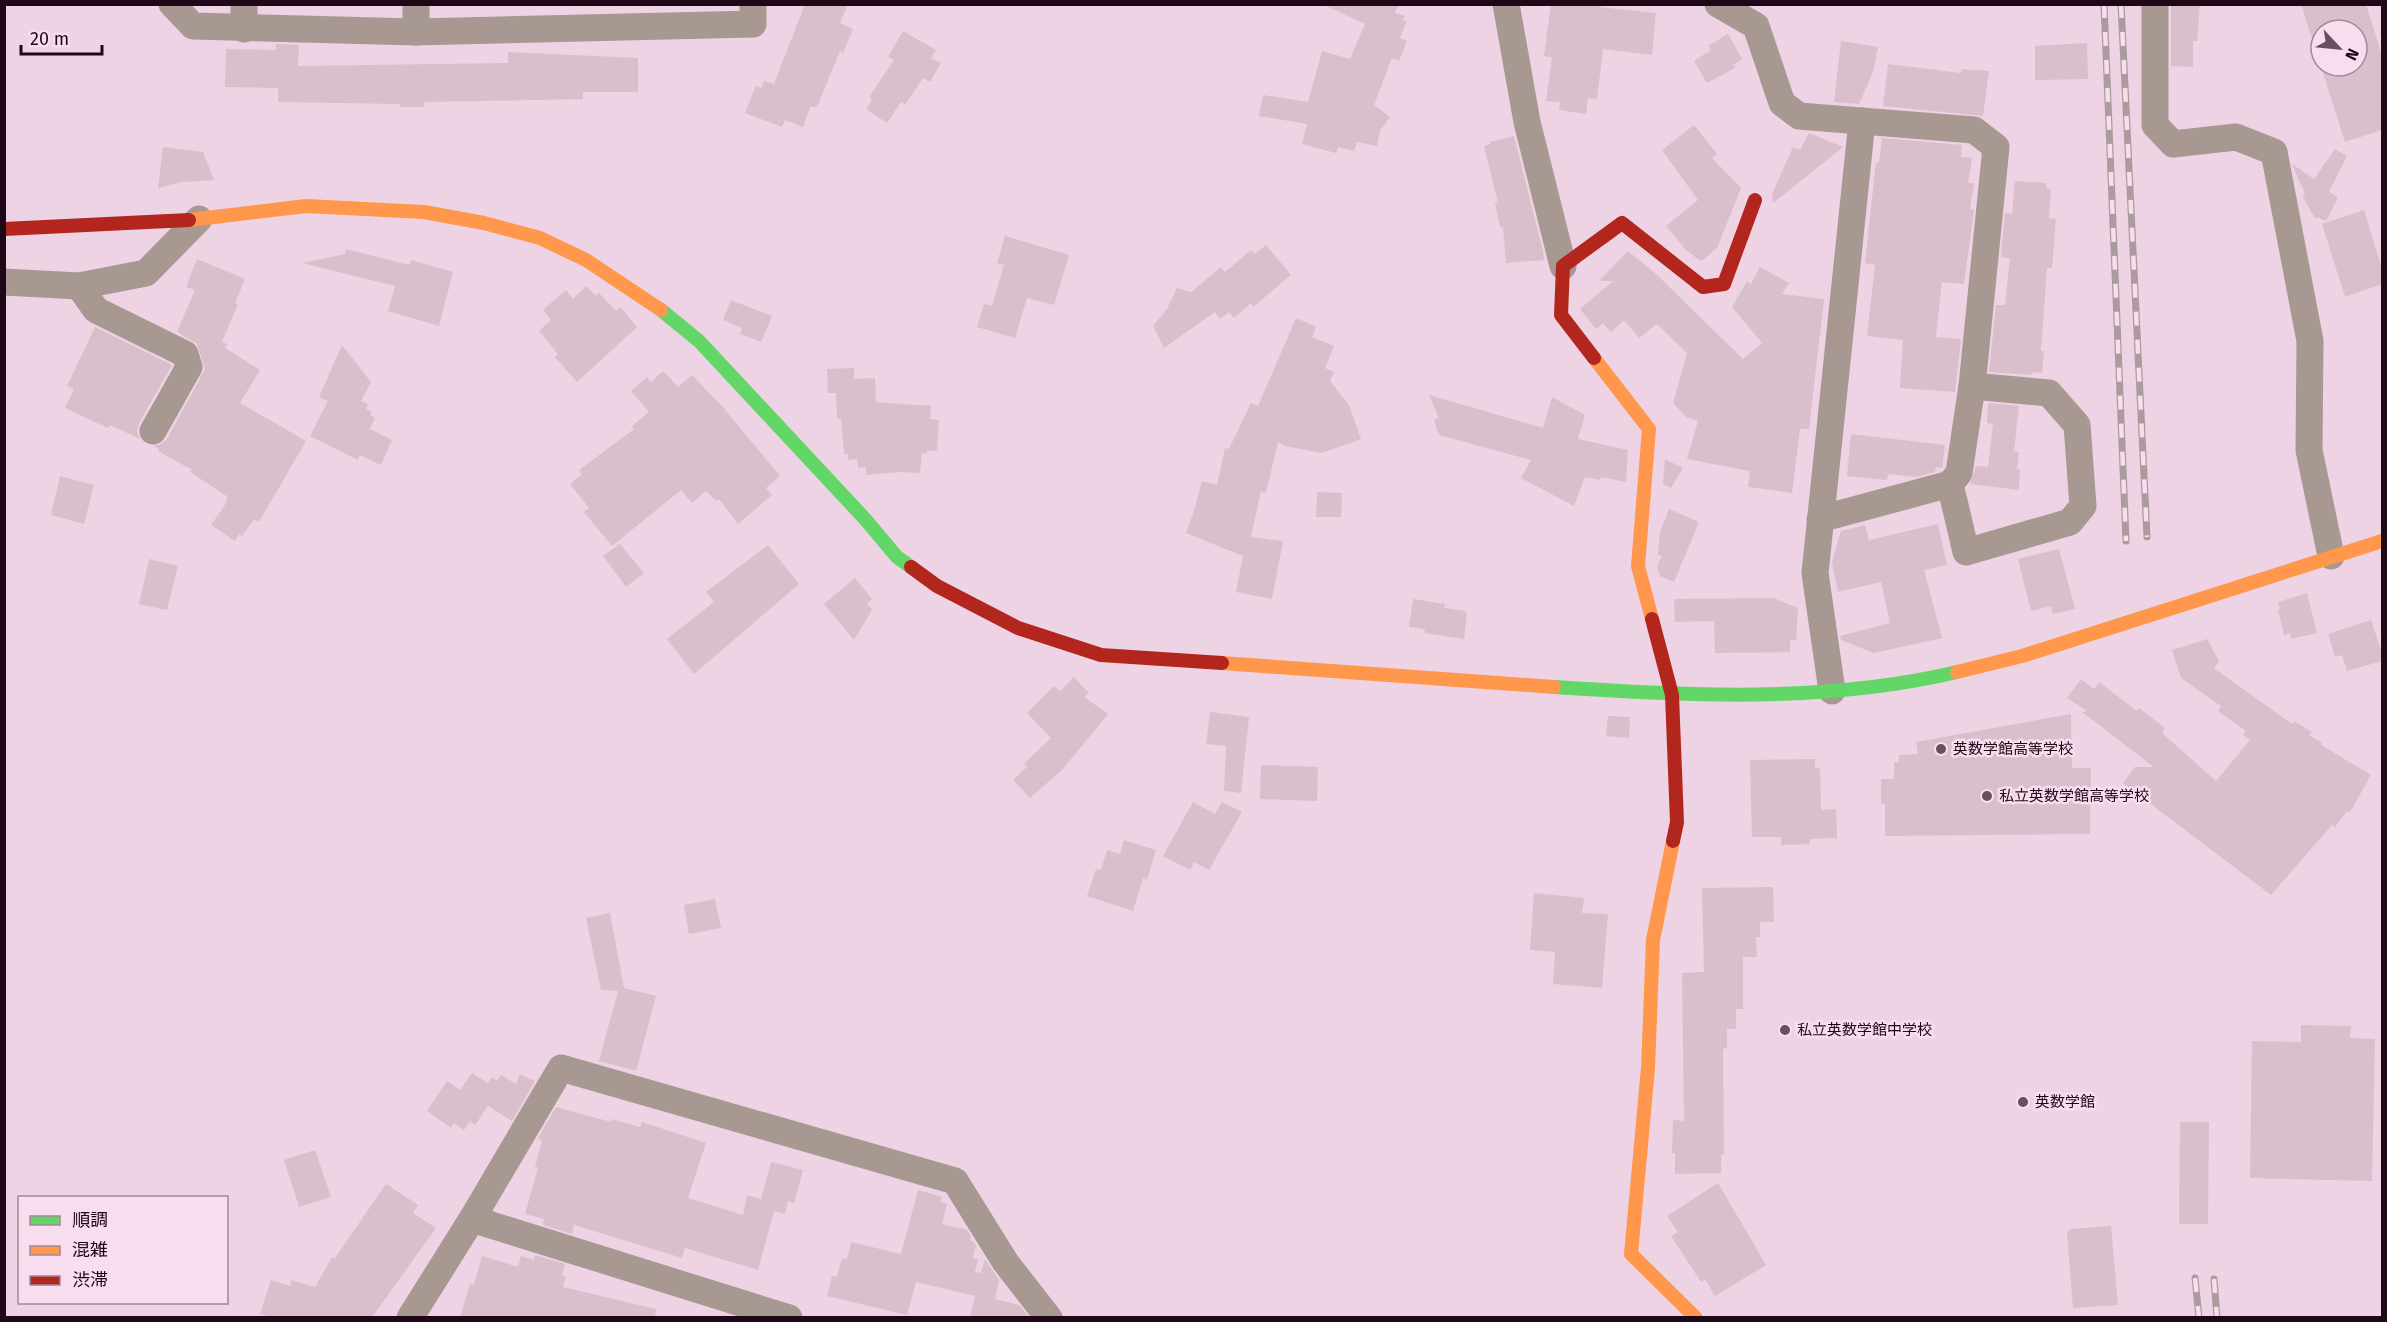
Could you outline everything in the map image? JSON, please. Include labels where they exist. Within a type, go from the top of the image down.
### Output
[{"type":"street","points":[[172,4],[193,26],[244,16],[416,32],[592,16],[753,24],[753,4]]},
{"type":"street","points":[[416,4],[416,32]]},
{"type":"street","points":[[1506,4],[1527,122],[1563,266],[1561,315],[1649,429],[1638,566],[1672,695],[1677,822],[1653,940],[1648,1068],[1632,1254],[1696,1317]]},
{"type":"street","points":[[1718,4],[1756,26],[1782,103],[1799,116],[1974,130],[1996,147],[1972,386],[1959,473],[1950,484],[1820,519]]},
{"type":"street","points":[[2155,4],[2155,125],[2173,144],[2236,137],[2274,152],[2310,341],[2309,450],[2331,556]]},
{"type":"street","points":[[1832,691],[1815,573],[1862,121]]},
{"type":"street","points":[[1563,266],[1622,223],[1702,287],[1724,284],[1755,200]]},
{"type":"street","points":[[4,229],[199,219],[306,207],[424,212],[484,223],[540,238],[586,260],[668,314],[699,341],[808,461],[865,519],[897,557],[937,586],[1018,628],[1101,655],[1672,695],[1832,691],[1913,682],[2022,656],[2382,541]]},
{"type":"street","points":[[4,282],[79,286],[146,273],[199,219]]},
{"type":"street","points":[[79,286],[96,310],[185,354],[189,367],[153,430]]},
{"type":"street","points":[[1950,484],[1966,552],[2070,522],[2083,506],[2077,425],[2049,393],[1972,386]]},
{"type":"street","points":[[410,1317],[472,1219],[561,1068],[955,1181],[1006,1263],[1049,1317]]},
{"type":"street","points":[[472,1219],[789,1317]]},
{"type":"building","points":[[805,4],[848,4],[840,23],[853,29],[843,53],[840,51],[817,107],[810,107],[803,127],[785,120],[782,127],[745,113],[756,86],[761,88],[764,81],[774,84]]},
{"type":"building","points":[[1322,4],[1399,4],[1395,13],[1405,16],[1403,20],[1407,21],[1400,38],[1407,41],[1399,61],[1392,58],[1374,105],[1390,117],[1380,131],[1377,146],[1357,142],[1354,151],[1338,147],[1336,153],[1302,144],[1307,124],[1259,116],[1263,95],[1308,102],[1322,51],[1350,59],[1365,24]]},
{"type":"building","points":[[1551,4],[1600,4],[1599,7],[1656,13],[1652,55],[1603,49],[1597,99],[1588,98],[1586,114],[1559,110],[1560,102],[1546,101],[1552,57],[1544,56]]},
{"type":"building","points":[[2171,4],[2200,4],[2197,41],[2193,41],[2193,67],[2171,66]]},
{"type":"building","points":[[2301,4],[2366,4],[2382,56],[2382,130],[2345,142],[2325,78],[2369,78],[2369,18],[2309,18],[2309,29]]},
{"type":"building","points":[[903,31],[936,50],[931,58],[941,63],[930,82],[923,78],[905,105],[901,102],[887,123],[866,109],[872,100],[869,97],[894,60],[888,57]]},
{"type":"building","points":[[1728,34],[1742,59],[1733,65],[1735,68],[1707,83],[1694,61],[1711,50],[1708,46]]},
{"type":"building","points":[[1841,41],[1878,47],[1873,72],[1859,104],[1834,102]]},
{"type":"building","points":[[2087,43],[2088,79],[2035,80],[2035,46]]},
{"type":"building","points":[[276,44],[299,45],[298,66],[508,63],[508,52],[638,58],[638,92],[583,92],[583,99],[424,102],[424,107],[400,107],[400,104],[278,102],[278,88],[225,87],[226,49],[276,50]]},
{"type":"building","points":[[1888,64],[1961,73],[1962,69],[1989,71],[1983,116],[1883,106]]},
{"type":"building","points":[[1694,125],[1717,154],[1712,158],[1741,188],[1717,248],[1703,260],[1699,260],[1686,250],[1666,226],[1698,200],[1662,150]]},
{"type":"building","points":[[1809,133],[1843,147],[1773,203],[1772,194],[1793,147],[1800,150]]},
{"type":"building","points":[[1514,136],[1544,260],[1506,263],[1503,227],[1500,227],[1495,203],[1498,203],[1484,146],[1491,144],[1490,142]]},
{"type":"building","points":[[1882,138],[1962,145],[1961,157],[1972,158],[1968,183],[1974,183],[1970,209],[1974,210],[1964,284],[1942,282],[1936,337],[1961,339],[1955,392],[1900,388],[1903,340],[1867,336],[1875,265],[1865,263],[1876,162],[1879,163]]},
{"type":"building","points":[[163,147],[203,152],[214,180],[182,182],[158,188]]},
{"type":"building","points":[[2335,149],[2347,156],[2329,192],[2338,197],[2326,221],[2317,217],[2316,219],[2313,215],[2303,197],[2305,194],[2292,164],[2314,179]]},
{"type":"building","points":[[2015,181],[2046,183],[2046,188],[2051,189],[2049,218],[2056,219],[2052,268],[2047,268],[2041,351],[2044,351],[2042,373],[2032,372],[2032,375],[1989,372],[1996,305],[2005,305],[2010,259],[2001,257],[2005,213],[2012,214]]},
{"type":"building","points":[[2364,210],[2382,269],[2382,284],[2345,297],[2322,224]]},
{"type":"building","points":[[1005,236],[1069,255],[1054,305],[1027,298],[1015,338],[977,327],[984,304],[992,306],[1004,265],[997,263]]},
{"type":"building","points":[[1266,245],[1291,275],[1253,307],[1251,303],[1234,318],[1229,312],[1220,319],[1215,312],[1164,348],[1153,326],[1167,309],[1177,288],[1191,292],[1221,267],[1225,272],[1251,250],[1255,254]]},
{"type":"building","points":[[346,249],[409,265],[411,260],[453,272],[439,326],[388,311],[395,286],[302,263],[345,254]]},
{"type":"building","points":[[1628,251],[1656,274],[1743,359],[1762,343],[1732,307],[1747,281],[1751,284],[1760,267],[1789,283],[1782,294],[1824,299],[1809,429],[1800,429],[1792,493],[1748,487],[1750,471],[1687,459],[1698,421],[1686,417],[1673,403],[1687,353],[1657,324],[1639,338],[1624,320],[1611,332],[1603,323],[1596,329],[1580,309],[1613,281],[1599,281]]},
{"type":"building","points":[[197,259],[245,279],[235,303],[238,304],[222,342],[227,344],[225,348],[260,370],[240,403],[306,441],[259,522],[254,519],[242,536],[239,534],[235,541],[211,525],[228,497],[190,472],[192,470],[158,451],[159,449],[154,446],[167,439],[205,369],[197,344],[177,332],[195,290],[186,287]]},
{"type":"building","points":[[586,286],[596,296],[599,293],[616,311],[620,307],[637,327],[577,382],[555,357],[558,354],[539,331],[551,320],[543,310],[566,290],[573,299]]},
{"type":"building","points":[[731,300],[772,316],[761,342],[740,334],[742,328],[723,320]]},
{"type":"building","points":[[1296,318],[1316,327],[1312,337],[1334,346],[1325,368],[1334,372],[1330,381],[1349,405],[1361,439],[1322,453],[1285,446],[1278,442],[1266,493],[1261,491],[1251,537],[1283,541],[1272,599],[1236,592],[1243,556],[1186,533],[1202,481],[1217,485],[1225,448],[1229,449],[1251,403],[1258,406]]},
{"type":"building","points":[[95,327],[172,365],[139,423],[137,432],[140,439],[110,425],[108,428],[65,408],[74,389],[67,386]]},
{"type":"building","points":[[342,345],[371,382],[361,401],[368,404],[366,409],[372,412],[370,415],[375,418],[370,429],[392,440],[381,465],[360,455],[358,460],[310,436],[328,401],[319,397]]},
{"type":"building","points":[[854,368],[854,379],[875,378],[876,402],[931,406],[930,419],[939,420],[937,451],[927,450],[927,454],[922,453],[920,473],[866,475],[866,467],[858,468],[857,459],[848,460],[848,454],[844,454],[841,419],[837,419],[836,393],[828,393],[827,369]]},
{"type":"building","points":[[663,371],[678,387],[692,375],[722,406],[780,476],[766,488],[772,495],[738,524],[719,499],[716,501],[706,491],[692,503],[681,490],[612,546],[584,512],[589,508],[570,484],[582,474],[579,470],[634,429],[632,426],[649,412],[631,391],[647,377],[651,382]]},
{"type":"building","points":[[1429,395],[1543,428],[1552,397],[1585,415],[1578,439],[1628,450],[1626,482],[1601,477],[1600,480],[1585,477],[1574,506],[1521,478],[1531,460],[1439,435],[1434,420],[1439,418]]},
{"type":"building","points":[[1988,403],[2019,406],[2014,451],[2019,452],[2017,469],[2020,469],[2019,490],[1970,484],[1976,466],[1988,467],[1993,424],[1987,423]]},
{"type":"building","points":[[1851,434],[1945,445],[1942,468],[1936,467],[1935,472],[1915,477],[1888,474],[1887,480],[1847,476]]},
{"type":"building","points":[[1665,459],[1683,468],[1671,488],[1663,484]]},
{"type":"building","points":[[60,476],[94,485],[84,524],[51,515]]},
{"type":"building","points":[[1317,492],[1342,493],[1341,517],[1316,517]]},
{"type":"building","points":[[1669,509],[1699,522],[1674,582],[1660,576],[1657,566],[1662,556],[1658,555],[1660,532]]},
{"type":"building","points":[[1938,524],[1947,565],[1924,570],[1942,638],[1874,653],[1841,640],[1840,636],[1890,623],[1881,582],[1838,592],[1832,562],[1841,531],[1865,525],[1869,540]]},
{"type":"building","points":[[620,544],[644,573],[626,587],[603,556]]},
{"type":"building","points":[[768,545],[799,584],[694,674],[667,639],[714,602],[706,592]]},
{"type":"building","points":[[2059,549],[2075,609],[2053,614],[2051,606],[2031,611],[2018,559]]},
{"type":"building","points":[[149,559],[178,566],[167,610],[139,604]]},
{"type":"building","points":[[855,578],[872,599],[867,603],[872,610],[854,640],[824,604]]},
{"type":"building","points":[[2307,593],[2317,633],[2291,639],[2290,633],[2284,635],[2278,602]]},
{"type":"building","points":[[1774,598],[1798,608],[1796,640],[1790,640],[1790,652],[1715,653],[1714,621],[1675,622],[1674,599]]},
{"type":"building","points":[[1413,599],[1445,604],[1444,608],[1465,611],[1467,614],[1464,639],[1424,633],[1425,629],[1409,627]]},
{"type":"building","points":[[2371,620],[2382,653],[2382,661],[2347,671],[2342,655],[2335,657],[2328,634]]},
{"type":"building","points":[[2207,639],[2219,661],[2214,668],[2292,724],[2294,721],[2312,732],[2309,735],[2322,743],[2321,745],[2371,775],[2350,812],[2347,811],[2335,827],[2332,825],[2271,895],[2123,783],[2135,767],[2154,767],[2082,712],[2087,711],[2067,698],[2081,679],[2094,689],[2099,682],[2137,711],[2139,708],[2165,728],[2162,733],[2216,781],[2250,740],[2243,735],[2246,731],[2218,711],[2221,706],[2181,678],[2172,650]]},
{"type":"building","points":[[1074,677],[1089,693],[1084,697],[1108,714],[1062,770],[1030,798],[1013,780],[1027,767],[1024,764],[1051,738],[1027,713],[1054,686],[1060,691]]},
{"type":"building","points":[[1210,712],[1249,717],[1241,793],[1224,791],[1226,746],[1206,744]]},
{"type":"building","name":"私立英数学館高等学校","points":[[2071,714],[2072,768],[2091,768],[2090,834],[1885,836],[1885,804],[1881,804],[1881,779],[1894,779],[1894,762],[1899,762],[1899,755],[1918,754],[1916,742]]},
{"type":"building","points":[[1608,716],[1630,717],[1629,738],[1606,736]]},
{"type":"building","points":[[1815,759],[1815,768],[1820,768],[1821,810],[1836,809],[1837,838],[1810,839],[1810,844],[1781,845],[1781,837],[1752,837],[1750,760]]},
{"type":"building","points":[[1261,765],[1318,767],[1317,801],[1260,799]]},
{"type":"building","points":[[1193,802],[1215,814],[1222,802],[1242,812],[1209,870],[1194,862],[1190,870],[1163,856]]},
{"type":"building","points":[[1124,840],[1156,850],[1147,880],[1143,878],[1133,911],[1087,896],[1096,869],[1101,870],[1107,850],[1120,854]]},
{"type":"building","points":[[1773,887],[1774,922],[1760,922],[1760,937],[1756,937],[1757,957],[1743,957],[1743,1009],[1736,1009],[1736,1029],[1727,1029],[1727,1048],[1723,1049],[1724,1154],[1721,1155],[1721,1173],[1675,1174],[1675,1153],[1672,1153],[1673,1120],[1684,1121],[1682,973],[1704,972],[1702,888]]},
{"type":"building","points":[[1534,893],[1584,898],[1582,913],[1608,914],[1602,988],[1553,984],[1555,952],[1530,950]]},
{"type":"building","points":[[715,899],[721,928],[689,934],[684,905]]},
{"type":"building","points":[[610,913],[624,988],[656,996],[636,1071],[599,1061],[618,991],[601,990],[586,918]]},
{"type":"building","points":[[2301,1025],[2351,1026],[2350,1038],[2375,1039],[2372,1181],[2250,1178],[2252,1041],[2301,1042]]},
{"type":"building","points":[[472,1073],[488,1083],[492,1077],[497,1081],[501,1075],[516,1084],[520,1074],[535,1081],[512,1121],[488,1106],[475,1125],[470,1121],[464,1130],[454,1123],[451,1128],[427,1111],[447,1081],[460,1090]]},
{"type":"building","points":[[556,1107],[611,1122],[612,1119],[640,1127],[642,1122],[706,1143],[688,1198],[743,1215],[747,1195],[761,1199],[771,1162],[803,1170],[794,1203],[788,1201],[785,1214],[774,1211],[758,1270],[685,1248],[682,1258],[574,1225],[572,1234],[543,1225],[544,1219],[525,1214],[538,1168],[535,1167],[542,1141],[538,1138]]},
{"type":"building","points":[[2180,1122],[2209,1122],[2208,1224],[2179,1224]]},
{"type":"building","points":[[315,1150],[331,1197],[299,1207],[284,1160]]},
{"type":"building","points":[[1718,1183],[1766,1265],[1715,1296],[1705,1279],[1701,1282],[1671,1236],[1678,1232],[1667,1216]]},
{"type":"building","points":[[386,1184],[418,1205],[413,1213],[436,1228],[372,1317],[272,1317],[260,1314],[271,1280],[290,1286],[291,1280],[315,1287],[332,1257],[335,1258]]},
{"type":"building","points":[[918,1190],[942,1197],[940,1202],[947,1204],[942,1224],[967,1230],[971,1236],[970,1239],[976,1245],[973,1258],[978,1259],[975,1272],[981,1273],[985,1259],[999,1280],[995,1299],[1019,1305],[1029,1317],[970,1317],[975,1296],[916,1282],[907,1315],[827,1296],[832,1276],[837,1277],[842,1258],[847,1259],[851,1242],[901,1254]]},
{"type":"building","points":[[2111,1226],[2118,1305],[2073,1308],[2067,1232],[2071,1229]]},
{"type":"building","points":[[535,1255],[565,1264],[562,1276],[566,1277],[563,1287],[656,1309],[655,1317],[460,1317],[470,1284],[474,1285],[482,1256],[518,1267],[521,1256],[534,1260]]},
{"type":"railway","points":[[2104,4],[2126,541]]},
{"type":"railway","points":[[2121,4],[2147,537]]},
{"type":"railway","points":[[2195,1278],[2199,1318]]},
{"type":"railway","points":[[2214,1279],[2217,1318]]},
{"type":"traffic: fast","points":[[661,310],[699,341],[865,519],[897,557],[911,567]]},
{"type":"traffic: fast","points":[[1554,687],[1655,693],[1807,693],[1858,689],[1957,672]]},
{"type":"traffic: slow","points":[[189,220],[306,206],[424,212],[484,223],[540,238],[586,260],[661,310]]},
{"type":"traffic: slow","points":[[1594,358],[1649,429],[1638,566],[1652,619]]},
{"type":"traffic: slow","points":[[1957,672],[2022,656],[2382,541]]},
{"type":"traffic: slow","points":[[1222,663],[1554,687]]},
{"type":"traffic: slow","points":[[1673,841],[1653,940],[1648,1068],[1631,1254],[1696,1318]]},
{"type":"traffic: jam","points":[[1594,358],[1561,315],[1563,266],[1622,223],[1703,287],[1724,284],[1755,200]]},
{"type":"traffic: jam","points":[[4,229],[189,220]]},
{"type":"traffic: jam","points":[[911,567],[937,586],[1018,628],[1101,655],[1222,663]]},
{"type":"traffic: jam","points":[[1652,619],[1672,695],[1677,822],[1673,841]]},
{"type":"place","name":"英数学館高等学校","points":[[1941,749]]},
{"type":"place","name":"私立英数学館高等学校","points":[[1987,796]]},
{"type":"place","name":"私立英数学館中学校","points":[[1785,1030]]},
{"type":"place","name":"英数学館","points":[[2023,1102]]}]
